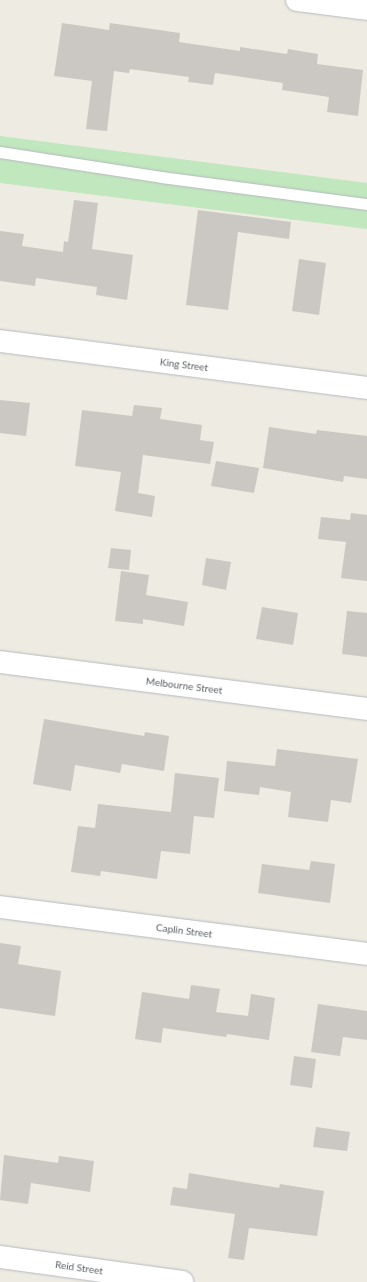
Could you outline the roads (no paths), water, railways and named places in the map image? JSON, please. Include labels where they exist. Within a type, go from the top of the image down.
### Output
[{"type":"street","points":[[297,0],[367,9]]},
{"type":"street","name":"King Street","points":[[0,342],[367,388]]},
{"type":"street","name":"Melbourne Street","points":[[0,662],[367,709]]},
{"type":"street","name":"Caplin Street","points":[[0,907],[367,954]]},
{"type":"street","name":"Reid Street","points":[[0,1257],[182,1282]]},
{"type":"lane","points":[[0,152],[153,176],[367,204]]}]
